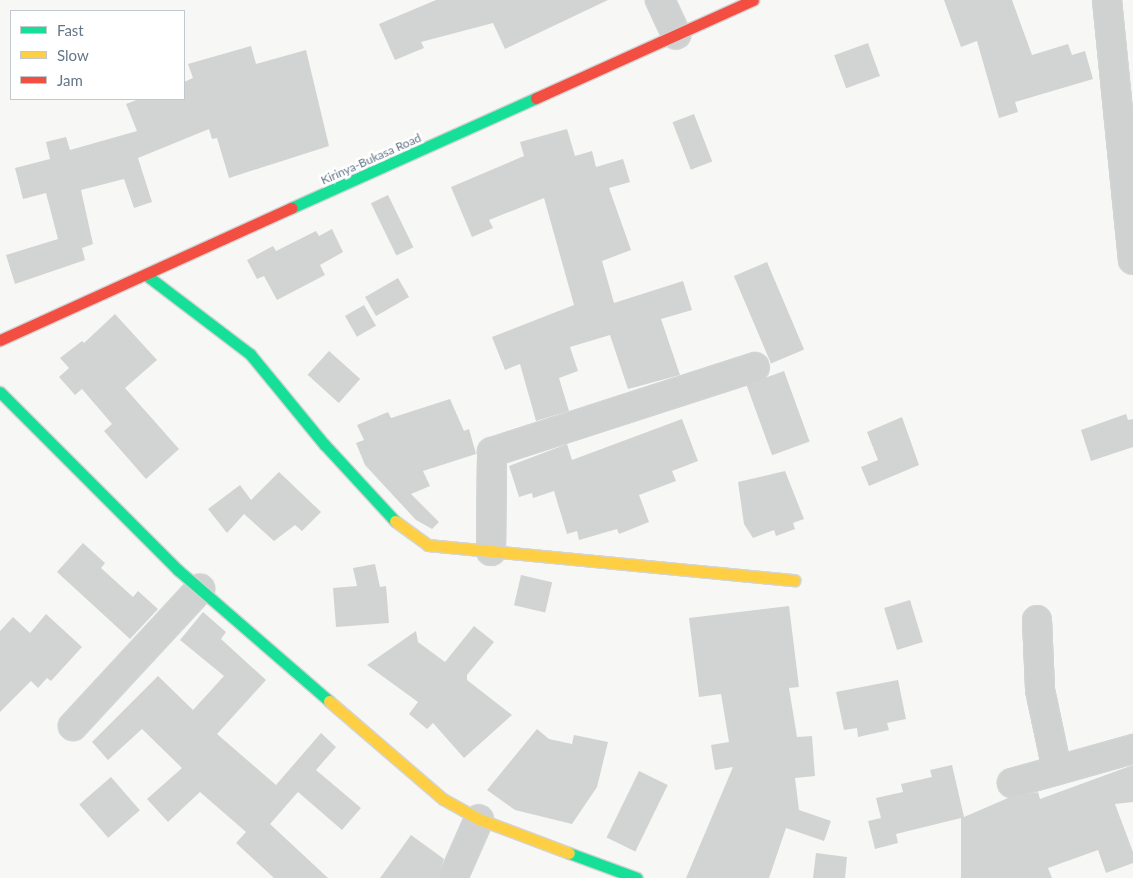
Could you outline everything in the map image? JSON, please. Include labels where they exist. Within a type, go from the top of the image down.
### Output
[{"type":"street","points":[[660,0],[676,34]]},
{"type":"street","name":"Kirinya-Bukasa Road","points":[[0,340],[753,0]]},
{"type":"street","points":[[1107,0],[1133,260]]},
{"type":"street","points":[[1116,0],[1133,174]]},
{"type":"street","points":[[146,275],[250,354],[324,444],[406,532],[428,545],[794,580]]},
{"type":"street","points":[[491,551],[492,452],[755,367]]},
{"type":"street","points":[[0,392],[200,589],[443,799],[479,819],[638,878]]},
{"type":"street","points":[[74,726],[200,589]]},
{"type":"street","points":[[1037,620],[1040,690],[1058,770]]},
{"type":"street","points":[[1012,783],[1133,749]]},
{"type":"street","points":[[454,878],[479,819]]},
{"type":"building","points":[[436,0],[608,0],[505,49],[493,23],[421,42],[424,48],[395,60],[379,24]]},
{"type":"building","points":[[944,0],[1012,0],[1032,55],[1068,44],[1072,55],[1085,51],[1093,79],[1015,102],[1018,112],[999,118],[977,41],[961,47]]},
{"type":"building","points":[[868,43],[880,76],[846,88],[834,55]]},
{"type":"building","points":[[251,46],[256,64],[306,50],[329,146],[229,178],[217,138],[212,139],[209,129],[138,158],[152,202],[134,208],[124,179],[81,190],[93,244],[82,248],[85,260],[15,284],[6,255],[58,239],[46,193],[23,199],[15,168],[50,159],[46,142],[66,137],[70,150],[137,131],[126,104],[136,100],[185,100],[185,82],[193,78],[188,64]]},
{"type":"building","points":[[694,114],[712,162],[691,170],[673,122]]},
{"type":"building","points":[[567,129],[575,156],[592,151],[596,167],[623,159],[630,182],[609,188],[631,250],[602,261],[614,303],[683,281],[692,310],[661,319],[680,375],[628,389],[610,335],[570,347],[578,371],[559,378],[569,411],[536,421],[520,364],[505,370],[492,337],[574,305],[544,198],[489,220],[493,228],[472,237],[451,187],[524,156],[520,142]]},
{"type":"building","points":[[388,195],[413,247],[396,255],[371,203]]},
{"type":"building","points":[[332,229],[343,252],[320,265],[325,275],[277,300],[264,276],[257,279],[247,260],[273,246],[276,251],[316,231],[319,236]]},
{"type":"building","points":[[767,262],[804,349],[771,364],[734,276]]},
{"type":"building","points":[[398,278],[409,297],[376,316],[365,297]]},
{"type":"building","points":[[364,305],[376,326],[357,337],[345,316]]},
{"type":"building","points":[[115,314],[157,360],[125,388],[179,449],[146,479],[104,431],[112,424],[82,389],[75,395],[59,377],[69,368],[60,358],[82,341],[84,343]]},
{"type":"building","points":[[329,351],[360,379],[339,403],[308,375]]},
{"type":"building","points":[[784,371],[810,441],[772,455],[746,385]]},
{"type":"building","points":[[450,399],[464,431],[469,429],[476,454],[423,471],[430,486],[411,494],[439,522],[432,529],[416,520],[365,465],[356,443],[364,440],[357,425],[388,412],[391,418]]},
{"type":"building","points":[[1126,414],[1128,420],[1133,419],[1133,447],[1091,461],[1081,430]]},
{"type":"building","points":[[902,417],[919,465],[869,486],[861,467],[878,460],[867,432]]},
{"type":"building","points":[[682,419],[698,461],[672,471],[676,481],[639,495],[649,522],[619,534],[617,529],[579,540],[577,531],[567,534],[554,491],[533,498],[532,493],[519,497],[509,466],[567,444],[572,460]]},
{"type":"building","points":[[785,471],[804,519],[793,523],[795,529],[776,536],[774,530],[753,538],[744,524],[738,482]]},
{"type":"building","points":[[279,472],[321,512],[302,531],[295,525],[274,541],[244,514],[227,533],[208,509],[240,485],[251,500]]},
{"type":"building","points":[[83,543],[105,563],[101,568],[133,597],[138,591],[158,609],[130,639],[57,572]]},
{"type":"building","points":[[375,564],[380,587],[386,586],[389,623],[336,627],[333,588],[357,586],[353,568]]},
{"type":"building","points":[[521,575],[552,582],[545,612],[514,605]]},
{"type":"building","points":[[910,600],[923,642],[897,650],[884,608]]},
{"type":"building","points":[[789,606],[799,687],[789,688],[797,737],[812,736],[815,776],[795,778],[799,810],[831,821],[824,841],[786,828],[769,878],[686,878],[733,767],[715,770],[711,745],[729,742],[721,694],[699,697],[689,618]]},
{"type":"building","points":[[203,612],[226,632],[221,639],[266,680],[217,734],[276,785],[321,733],[336,747],[316,770],[361,808],[342,830],[298,792],[270,824],[328,878],[274,878],[236,843],[246,832],[200,792],[168,822],[147,799],[182,768],[142,729],[108,760],[92,742],[158,676],[193,710],[224,676],[180,640]]},
{"type":"building","points":[[46,614],[82,647],[51,681],[47,678],[38,688],[31,681],[0,712],[0,631],[13,617],[30,633]]},
{"type":"building","points":[[474,626],[494,642],[467,675],[467,680],[512,715],[464,758],[433,723],[427,729],[409,714],[418,702],[367,665],[416,631],[418,642],[445,662]]},
{"type":"building","points":[[898,680],[906,719],[887,723],[889,730],[858,737],[857,728],[844,730],[836,692]]},
{"type":"building","points":[[537,729],[549,739],[572,744],[574,735],[608,742],[597,787],[572,824],[515,810],[487,790]]},
{"type":"building","points":[[952,765],[964,817],[1008,798],[1038,792],[1040,799],[1133,765],[1133,802],[1115,804],[1133,852],[1133,863],[1106,873],[1098,850],[1048,868],[1052,878],[961,878],[961,818],[896,834],[898,843],[875,849],[868,821],[881,818],[876,798],[903,792],[901,784],[932,777],[930,770]]},
{"type":"building","points":[[639,771],[668,785],[635,852],[607,838]]},
{"type":"building","points":[[111,777],[140,810],[108,838],[79,805]]},
{"type":"building","points":[[411,835],[444,859],[438,878],[380,878]]},
{"type":"building","points":[[816,853],[847,857],[845,878],[813,878]]},
{"type":"traffic: fast","points":[[291,208],[536,98]]},
{"type":"traffic: fast","points":[[146,275],[250,354],[324,444],[395,521]]},
{"type":"traffic: fast","points":[[0,392],[178,570],[329,701]]},
{"type":"traffic: fast","points":[[569,853],[637,878]]},
{"type":"traffic: slow","points":[[395,521],[428,545],[794,580]]},
{"type":"traffic: slow","points":[[329,701],[443,799],[479,819],[569,853]]},
{"type":"traffic: jam","points":[[536,98],[753,0]]},
{"type":"traffic: jam","points":[[0,340],[291,208]]}]
